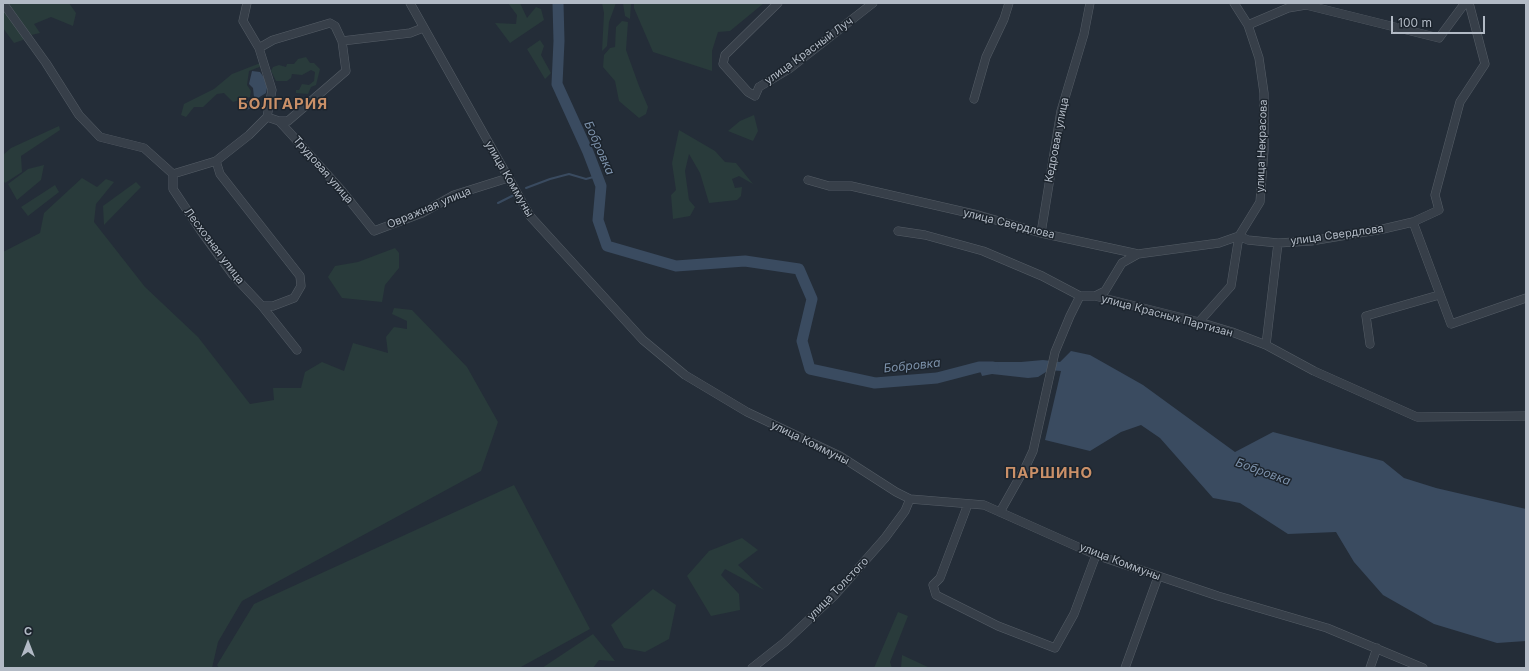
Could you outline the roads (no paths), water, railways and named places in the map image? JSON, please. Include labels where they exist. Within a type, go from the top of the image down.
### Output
[{"type":"street","points":[[3,3],[46,63],[79,115],[100,137],[144,148],[173,174],[216,160],[249,135],[267,117],[272,90],[259,48],[243,21],[247,3]]},
{"type":"street","name":"улица Коммуны","points":[[410,3],[530,216],[612,308],[664,359],[685,375],[747,412],[840,456],[896,492],[910,499],[984,505],[1096,555],[1158,577],[1327,628],[1423,668]]},
{"type":"street","name":"улица Красный Луч","points":[[778,3],[725,55],[723,64],[748,92],[755,96],[759,87],[789,69],[873,3]]},
{"type":"street","points":[[974,99],[986,57],[1004,20],[1009,3]]},
{"type":"street","name":"Кедровая улица","points":[[1041,232],[1061,111],[1084,34],[1090,3]]},
{"type":"street","name":"улица Некрасова","points":[[1198,322],[1231,286],[1239,236],[1260,202],[1264,150],[1264,93],[1259,58],[1248,25],[1234,3]]},
{"type":"street","points":[[1248,25],[1288,8],[1306,6],[1439,38],[1465,3]]},
{"type":"street","name":"улица Свердлова","points":[[808,180],[829,186],[850,186],[1138,254],[1219,243],[1239,236],[1248,240],[1278,243],[1311,241],[1349,236],[1413,222],[1439,210],[1435,195],[1460,102],[1485,64],[1469,3]]},
{"type":"street","points":[[259,48],[273,40],[330,23],[335,26],[342,41],[346,71],[288,121],[279,121]]},
{"type":"street","points":[[342,41],[410,33],[423,28]]},
{"type":"street","name":"Трудовая улица","points":[[267,117],[279,121],[342,191],[374,231]]},
{"type":"street","points":[[216,160],[220,174],[300,276],[300,286],[294,298],[273,306],[262,306]]},
{"type":"street","name":"Лесхозная улица","points":[[173,174],[173,189],[201,231],[233,276],[262,306],[297,350]]},
{"type":"street","name":"Овражная улица","points":[[374,231],[422,213],[454,195],[508,178]]},
{"type":"street","points":[[1413,222],[1451,324],[1526,298]]},
{"type":"street","name":"улица Красных Партизан","points":[[898,231],[925,235],[983,251],[1042,276],[1080,296],[1095,296],[1198,322],[1266,345],[1314,371],[1417,417],[1526,416]]},
{"type":"street","points":[[1266,345],[1278,243]]},
{"type":"street","points":[[1095,296],[1105,291],[1122,263],[1138,254]]},
{"type":"street","points":[[1370,344],[1366,316],[1439,295]]},
{"type":"street","points":[[1000,512],[1026,466],[1033,450],[1055,352],[1080,296]]},
{"type":"street","name":"улица Толстого","points":[[752,668],[785,642],[834,596],[885,538],[906,511],[910,499]]},
{"type":"street","points":[[968,504],[940,578],[933,585],[936,595],[998,626],[1054,648],[1074,614],[1096,555]]},
{"type":"street","points":[[1125,668],[1158,577]]},
{"type":"street","points":[[1370,668],[1376,648]]},
{"type":"water","points":[[252,71],[260,72],[268,83],[266,93],[258,98],[250,109],[244,110],[243,107],[246,102],[254,97],[253,88],[249,84]]},
{"type":"water","points":[[1071,351],[1090,355],[1143,385],[1235,452],[1273,432],[1383,461],[1404,478],[1436,488],[1526,509],[1526,641],[1497,643],[1434,624],[1383,595],[1354,562],[1336,532],[1288,534],[1240,503],[1213,498],[1160,438],[1141,425],[1121,432],[1090,451],[1045,440],[1061,371],[1049,370],[1038,377],[1028,378],[992,374],[982,376],[979,367],[980,362],[1021,362],[1043,360],[1060,362]]},
{"type":"waterway","name":"Бобровка","points":[[558,3],[559,41],[557,84],[588,152],[601,186],[598,220],[607,246],[676,266],[745,261],[799,269],[812,299],[802,341],[810,369],[875,383],[937,378],[979,367],[993,367]]},
{"type":"waterway","points":[[526,188],[569,174],[586,179],[597,176]]},
{"type":"waterway","points":[[498,203],[514,195]]},
{"type":"district","name":"БОЛГАРИЯ","points":[[283,104]]},
{"type":"district","name":"ПАРШИНО","points":[[1049,473]]}]
